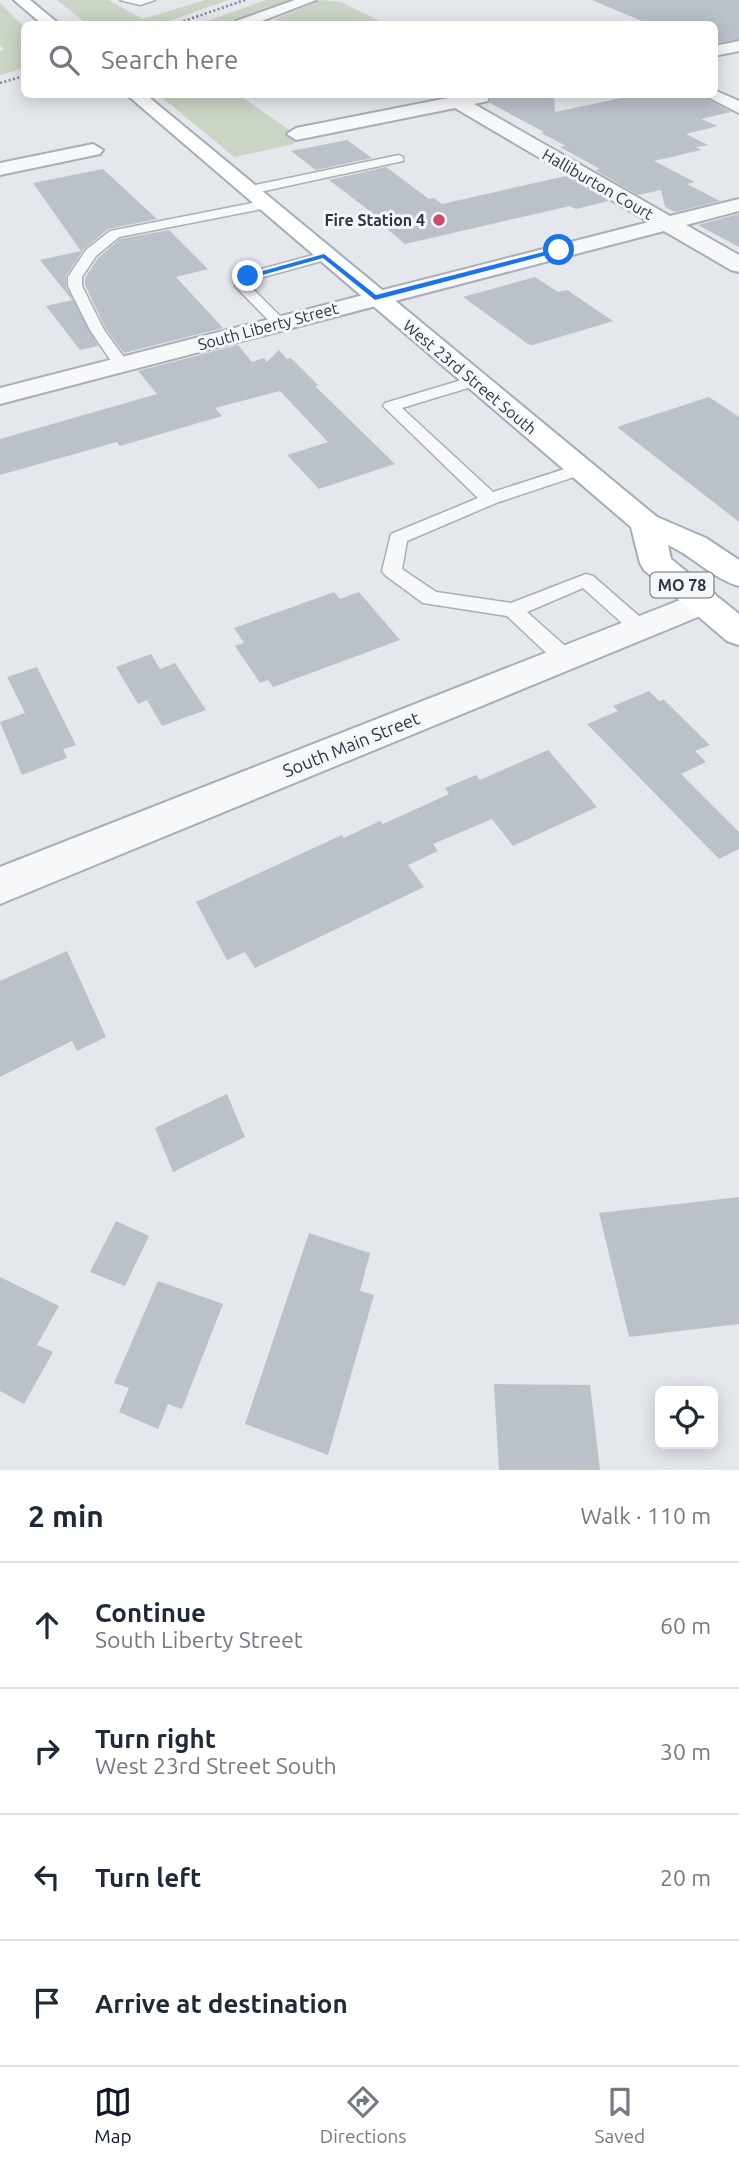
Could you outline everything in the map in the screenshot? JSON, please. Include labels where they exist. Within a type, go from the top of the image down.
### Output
[{"type":"main road","points":[[21,0],[47,21]]},
{"type":"main road","name":"West 23rd Street South","points":[[139,98],[646,524]]},
{"type":"main road","name":"MO 78","points":[[646,524],[695,545],[739,575]]},
{"type":"main road","name":"MO 78","points":[[646,524],[656,563],[739,633]]},
{"type":"street","points":[[250,21],[309,0]]},
{"type":"street","points":[[718,50],[739,46]]},
{"type":"street","points":[[296,134],[476,98]]},
{"type":"street","points":[[718,98],[739,108]]},
{"type":"street","name":"Halliburton Court","points":[[458,102],[739,265]]},
{"type":"street","points":[[0,169],[93,150]]},
{"type":"street","name":"South Liberty Street","points":[[0,396],[739,205]]},
{"type":"street","name":"South Main Street","points":[[0,886],[703,602]]},
{"type":"lane","points":[[124,0],[151,0]]},
{"type":"lane","points":[[121,364],[97,330],[75,286],[75,277],[91,253],[116,234],[399,159]]},
{"type":"lane","points":[[279,323],[242,286],[248,276],[324,256]]},
{"type":"lane","points":[[475,381],[391,406],[490,499]]},
{"type":"lane","points":[[580,469],[490,499],[398,538],[391,571],[429,598],[513,610],[586,580],[639,628]]},
{"type":"lane","points":[[513,610],[565,658]]},
{"type":"green space","points":[[57,0],[108,0],[143,19],[205,0],[228,0],[169,21],[83,21]]},
{"type":"green space","points":[[266,0],[298,0],[238,21],[207,21]]},
{"type":"green space","points":[[320,0],[341,2],[380,21],[279,21],[275,19]]},
{"type":"green space","points":[[0,3],[21,24],[21,69],[0,75],[0,51],[4,50],[0,45]]},
{"type":"green space","points":[[163,98],[243,98],[291,131],[294,144],[234,157]]},
{"type":"building","points":[[592,0],[739,0],[739,39],[718,42],[718,21],[642,21]]},
{"type":"building","points":[[491,98],[554,98],[555,112],[621,98],[706,98],[731,112],[701,119],[718,126],[686,134],[708,145],[696,147],[701,150],[654,161],[695,182],[687,184],[720,201],[675,212],[665,207],[661,190],[638,195],[595,170],[600,169],[560,147],[566,146],[541,133],[544,132],[490,103]]},
{"type":"building","points":[[347,140],[372,158],[316,170],[291,151]]},
{"type":"building","points":[[386,167],[429,199],[434,198],[442,204],[566,176],[609,201],[576,209],[570,206],[405,244],[368,213],[371,212],[329,180]]},
{"type":"building","points":[[103,169],[157,219],[108,229],[84,249],[66,276],[66,287],[98,346],[80,350],[46,306],[72,300],[40,260],[81,251],[33,183]]},
{"type":"building","points":[[739,214],[739,247],[698,225]]},
{"type":"building","points":[[169,230],[208,269],[176,277],[223,328],[124,353],[106,329],[85,285],[85,278],[98,258],[120,239]]},
{"type":"building","points":[[535,277],[558,292],[567,290],[613,321],[533,345],[463,297]]},
{"type":"building","points":[[238,345],[252,362],[264,358],[267,362],[279,350],[287,359],[291,358],[318,385],[315,386],[395,464],[319,489],[287,455],[328,442],[280,391],[215,408],[222,416],[120,446],[117,442],[0,475],[0,439],[157,394],[138,371]]},
{"type":"building","points":[[709,397],[739,417],[739,522],[617,427]]},
{"type":"building","points":[[334,592],[340,599],[359,592],[400,640],[273,687],[268,680],[260,683],[235,646],[244,643],[234,628]]},
{"type":"building","points":[[151,654],[160,669],[175,663],[206,710],[162,726],[147,700],[138,704],[116,667]]},
{"type":"building","points":[[37,667],[76,745],[63,749],[67,758],[22,775],[0,722],[25,713],[7,677]]},
{"type":"building","points":[[649,691],[659,701],[664,700],[710,745],[695,751],[706,762],[681,774],[739,832],[739,849],[719,859],[587,724],[618,711],[613,706]]},
{"type":"building","points":[[548,750],[597,807],[513,846],[492,819],[433,844],[438,851],[408,865],[424,887],[255,968],[245,952],[227,960],[196,902],[342,835],[344,838],[380,821],[383,824],[449,794],[445,788],[476,775],[480,780]]},
{"type":"building","points":[[67,951],[106,1037],[77,1051],[72,1041],[0,1077],[0,981]]},
{"type":"building","points":[[227,1094],[245,1137],[173,1172],[155,1128]]},
{"type":"building","points":[[739,1197],[739,1324],[629,1337],[599,1213]]},
{"type":"building","points":[[116,1221],[149,1236],[125,1286],[90,1272]]},
{"type":"building","points":[[309,1233],[370,1253],[360,1291],[374,1295],[328,1455],[245,1424]]},
{"type":"building","points":[[0,1277],[59,1306],[37,1345],[53,1352],[24,1404],[0,1391]]},
{"type":"building","points":[[158,1281],[223,1304],[182,1409],[168,1404],[158,1429],[119,1412],[129,1388],[114,1383]]},
{"type":"building","points":[[494,1384],[590,1385],[600,1470],[499,1470]]},
{"type":"railway","points":[[184,21],[245,0]]},
{"type":"railway","points":[[0,83],[21,77]]},
{"type":"place","name":"Fire Station 4","points":[[439,220]]},
{"type":"route","points":[[248,276],[324,256],[375,298],[559,250]]}]
